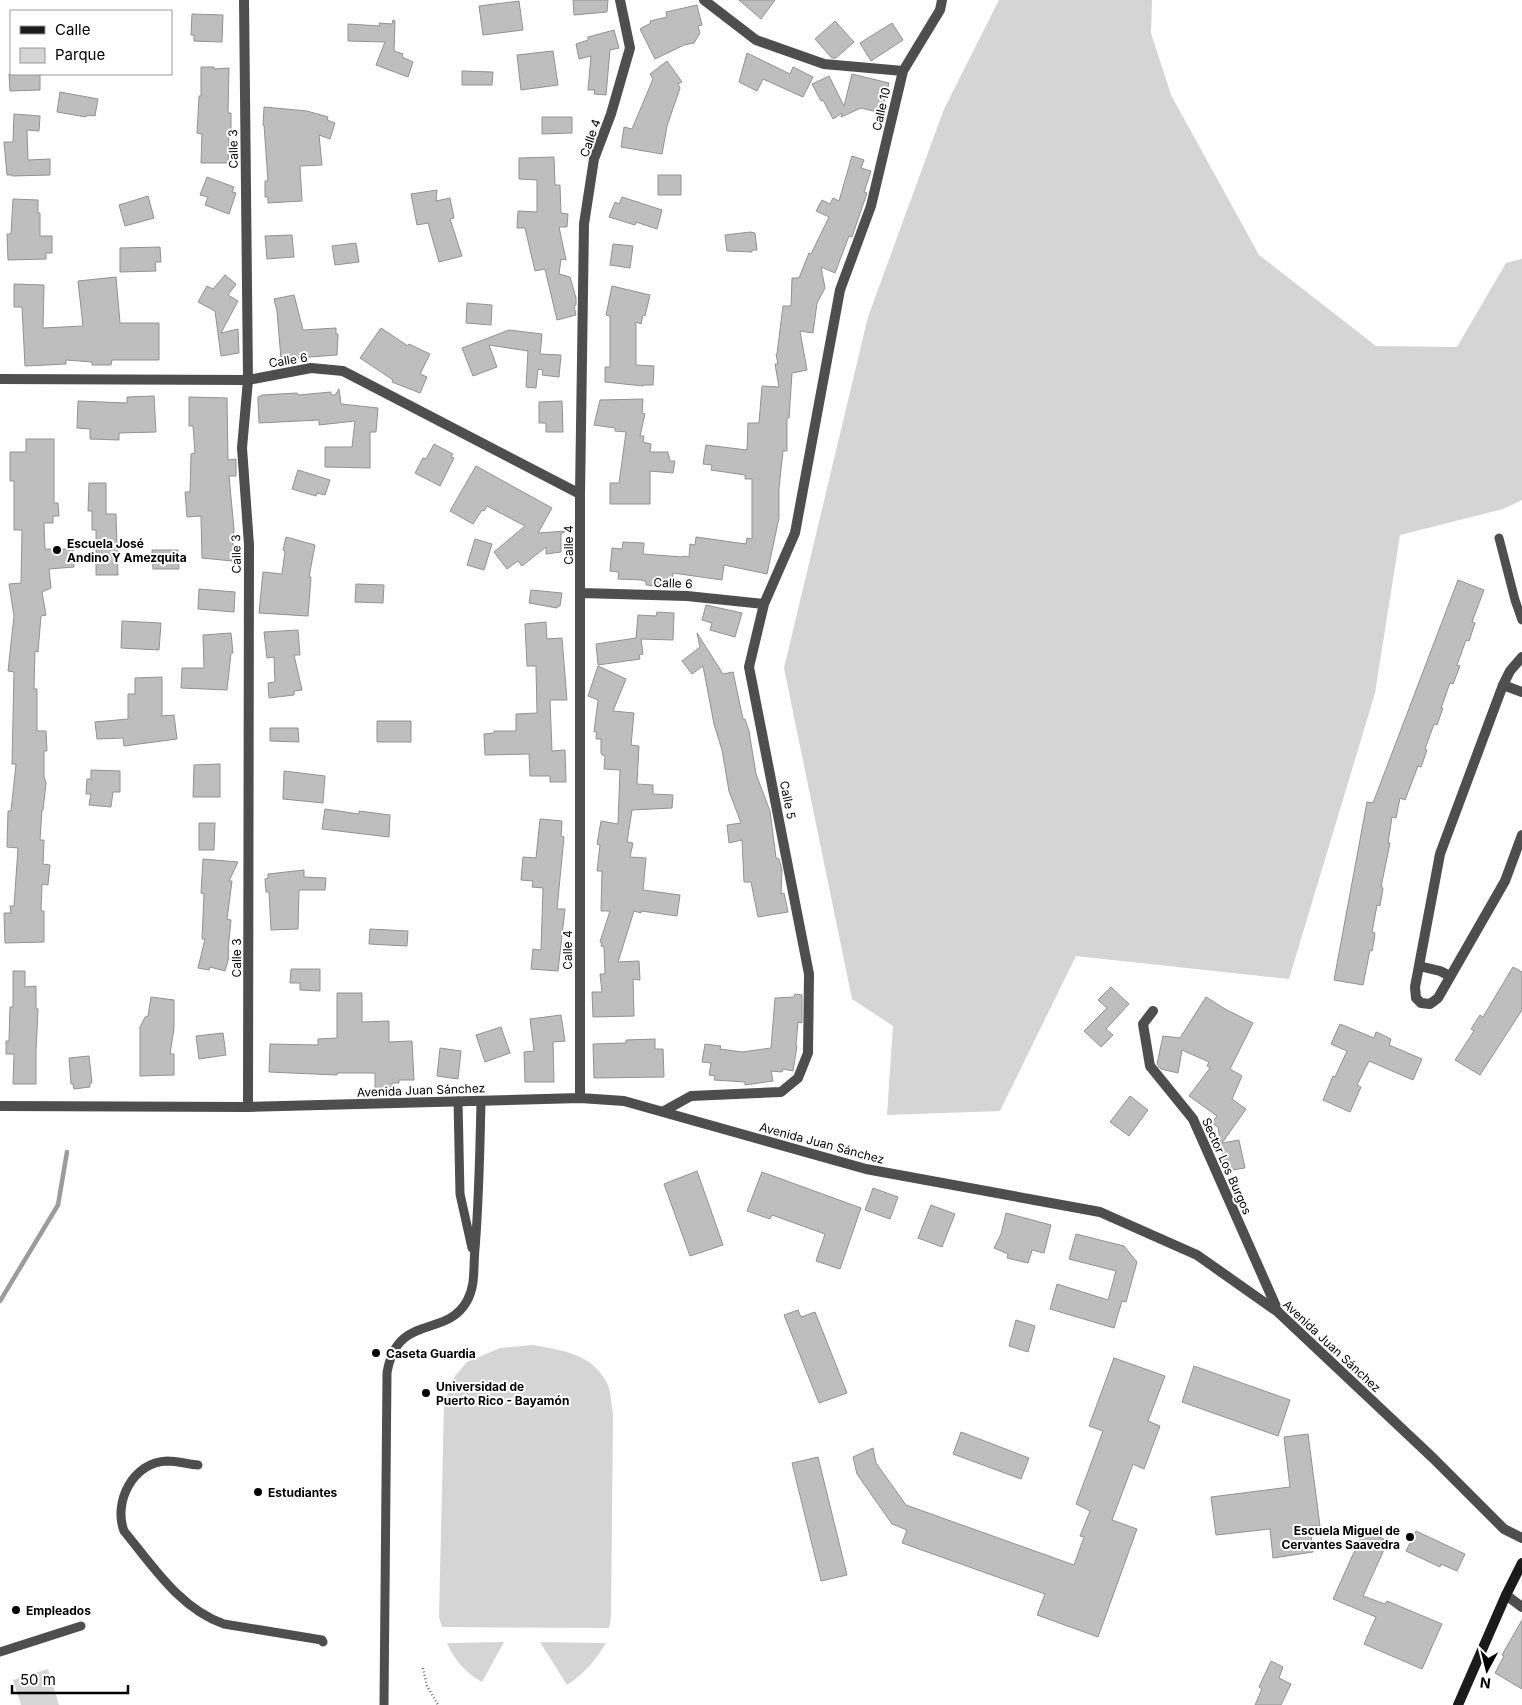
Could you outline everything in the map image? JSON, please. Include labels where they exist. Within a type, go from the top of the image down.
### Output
[{"type":"main road","points":[[1458,1705],[1522,1563]]},
{"type":"street","name":"Calle 3","points":[[244,0],[248,380],[242,448],[249,545],[248,1107]]},
{"type":"street","name":"Calle 4","points":[[580,1098],[580,494],[584,224],[594,159],[611,114],[630,48],[620,0]]},
{"type":"street","points":[[704,0],[756,40],[824,64],[903,71]]},
{"type":"street","name":"Calle 10","points":[[821,393],[840,290],[871,206],[903,71],[940,10],[942,0]]},
{"type":"street","name":"Calle 6","points":[[0,379],[248,380],[311,368],[343,371],[580,494]]},
{"type":"street","name":"Calle 5","points":[[664,1111],[691,1096],[781,1092],[798,1078],[808,1052],[810,974],[749,667],[764,604],[795,533],[821,393]]},
{"type":"street","name":"Calle 6","points":[[581,594],[687,596],[764,604]]},
{"type":"street","points":[[1522,657],[1510,672],[1503,685],[1440,854],[1419,966],[1416,998],[1421,1003],[1430,1004],[1438,998],[1504,881],[1522,835]]},
{"type":"street","points":[[1503,685],[1522,692]]},
{"type":"street","points":[[1419,966],[1440,971],[1450,976]]},
{"type":"street","name":"Sector Los Burgos","points":[[1153,1011],[1143,1024],[1150,1066],[1193,1119],[1278,1312]]},
{"type":"street","name":"Avenida Juan Sánchez","points":[[0,1106],[248,1107],[580,1098],[624,1101],[866,1169],[1100,1212],[1197,1255],[1278,1312],[1434,1458],[1504,1529],[1522,1538]]},
{"type":"street","points":[[1506,1595],[1522,1607]]},
{"type":"lane","points":[[1500,538],[1515,600],[1522,620]]},
{"type":"lane","points":[[384,1705],[387,1373],[389,1359],[396,1347],[412,1331],[456,1315],[471,1292],[474,1278],[479,1196],[481,1100]]},
{"type":"lane","points":[[458,1101],[460,1194],[474,1258]]},
{"type":"lane","points":[[198,1465],[167,1461],[156,1463],[139,1473],[127,1488],[122,1499],[121,1522],[124,1531],[170,1586],[210,1619],[224,1624],[322,1640],[323,1642]]},
{"type":"lane","points":[[1,1652],[81,1626]]},
{"type":"path","points":[[423,1668],[426,1686],[438,1705]]},
{"type":"green space","points":[[999,0],[1152,0],[1151,33],[1171,95],[1259,255],[1376,346],[1457,347],[1506,263],[1522,259],[1522,500],[1503,509],[1400,535],[1375,693],[1289,979],[1076,956],[1000,1111],[887,1115],[893,1026],[852,999],[784,668],[868,317],[944,109]]},
{"type":"green space","points":[[533,1345],[555,1349],[585,1360],[601,1373],[609,1390],[613,1414],[611,1616],[609,1628],[442,1627],[439,1617],[444,1403],[455,1376],[467,1362],[500,1348]]},
{"type":"green space","points":[[504,1642],[482,1682],[461,1665],[447,1643]]},
{"type":"green space","points":[[540,1642],[606,1643],[589,1666],[567,1685]]},
{"type":"green space","points":[[48,1669],[59,1705],[21,1705],[13,1680]]},
{"type":"building","points":[[573,0],[608,0],[607,12],[574,15]]},
{"type":"building","points":[[739,0],[775,0],[761,19]]},
{"type":"building","points":[[519,1],[523,30],[483,35],[479,6]]},
{"type":"building","points":[[697,5],[702,25],[698,26],[700,33],[694,43],[684,45],[655,59],[640,29],[651,23],[650,21],[667,17],[666,12]]},
{"type":"building","points":[[192,14],[223,15],[222,42],[194,41],[194,35],[191,35]]},
{"type":"building","points":[[393,20],[395,21],[394,51],[403,54],[402,57],[413,62],[408,77],[376,65],[385,42],[348,41],[348,24],[380,26],[379,23],[392,24]]},
{"type":"building","points":[[835,21],[854,42],[836,58],[832,58],[815,39]]},
{"type":"building","points":[[892,23],[903,40],[871,61],[860,43]]},
{"type":"building","points":[[614,30],[619,48],[610,50],[606,95],[594,94],[595,90],[588,90],[591,56],[579,59],[576,44],[588,40],[588,37]]},
{"type":"building","points":[[553,51],[558,85],[521,90],[517,55]]},
{"type":"building","points":[[747,53],[790,74],[793,67],[813,77],[803,97],[763,79],[757,91],[739,82]]},
{"type":"building","points":[[667,61],[682,82],[678,84],[680,88],[667,126],[662,154],[621,147],[624,127],[632,129],[653,79],[650,74]]},
{"type":"building","points":[[201,67],[214,67],[214,69],[229,68],[228,113],[231,113],[231,134],[229,134],[228,163],[201,163],[202,134],[197,133],[199,96],[201,96]]},
{"type":"building","points":[[462,71],[493,72],[492,85],[462,85]]},
{"type":"building","points":[[9,74],[40,75],[40,90],[10,91]]},
{"type":"building","points":[[852,74],[889,83],[881,113],[861,108],[841,117],[842,113],[833,119],[812,84],[829,76],[844,106]]},
{"type":"building","points":[[60,92],[98,99],[95,116],[87,115],[86,117],[57,112]]},
{"type":"building","points":[[264,107],[307,111],[328,117],[327,120],[335,123],[330,139],[319,135],[322,165],[300,166],[302,201],[268,203],[268,197],[265,197],[265,181],[268,181],[263,125]]},
{"type":"building","points":[[14,114],[40,116],[39,131],[27,130],[28,160],[50,159],[50,175],[7,175],[4,142],[13,142]]},
{"type":"building","points":[[542,117],[572,117],[572,133],[542,134]]},
{"type":"building","points":[[852,156],[864,160],[861,168],[871,171],[864,192],[867,193],[852,237],[849,236],[835,273],[821,267],[825,288],[817,303],[813,333],[800,331],[807,370],[792,373],[789,418],[787,418],[787,451],[783,451],[779,488],[779,518],[767,574],[724,565],[722,580],[673,573],[672,587],[646,585],[646,582],[642,580],[618,579],[619,572],[610,571],[612,548],[622,549],[623,542],[644,543],[643,554],[689,557],[690,544],[695,545],[696,537],[746,544],[747,538],[752,539],[752,479],[745,479],[745,475],[711,470],[712,465],[703,464],[706,445],[747,450],[748,423],[759,423],[762,386],[779,387],[775,364],[778,364],[776,354],[783,306],[791,306],[792,278],[799,278],[809,253],[811,254],[829,217],[816,211],[822,200],[830,204],[833,198],[839,201]]},
{"type":"building","points":[[554,157],[555,185],[560,185],[561,213],[568,214],[567,227],[559,227],[566,260],[561,259],[559,274],[570,277],[576,298],[576,305],[574,306],[576,315],[557,320],[545,269],[535,271],[525,228],[517,228],[518,211],[537,212],[537,180],[519,179],[519,158]]},
{"type":"building","points":[[658,175],[681,175],[681,195],[658,195]]},
{"type":"building","points":[[207,177],[234,187],[232,192],[236,193],[229,214],[205,205],[208,197],[200,195]]},
{"type":"building","points":[[437,190],[436,201],[450,198],[454,218],[450,219],[462,256],[439,262],[428,223],[417,225],[411,194]]},
{"type":"building","points":[[148,196],[154,218],[125,226],[119,205]]},
{"type":"building","points":[[622,197],[662,210],[657,229],[636,222],[635,225],[609,217],[615,202],[619,204]]},
{"type":"building","points":[[13,199],[38,200],[40,236],[52,236],[52,253],[46,253],[46,259],[8,260],[7,234],[11,234]]},
{"type":"building","points":[[755,233],[757,250],[752,250],[752,252],[727,251],[725,235]]},
{"type":"building","points":[[292,235],[294,257],[267,259],[265,236]]},
{"type":"building","points":[[356,243],[359,262],[335,265],[332,246]]},
{"type":"building","points":[[613,244],[633,246],[630,268],[610,265]]},
{"type":"building","points":[[160,247],[161,262],[155,262],[156,271],[120,272],[120,248]]},
{"type":"building","points":[[225,275],[236,284],[228,295],[238,301],[221,333],[238,329],[239,353],[221,356],[215,311],[198,302],[207,286],[213,289]]},
{"type":"building","points":[[116,277],[120,323],[159,323],[159,360],[112,360],[111,365],[92,365],[92,362],[66,360],[66,364],[25,366],[22,307],[14,307],[14,284],[44,285],[43,328],[83,326],[78,281]]},
{"type":"building","points":[[612,286],[650,295],[641,324],[636,322],[636,365],[654,366],[653,385],[643,386],[605,382],[605,367],[610,367],[610,316],[606,315]]},
{"type":"building","points":[[294,295],[303,330],[336,328],[336,334],[338,334],[337,355],[281,359],[277,311],[274,299]]},
{"type":"building","points":[[467,303],[492,305],[491,325],[466,323]]},
{"type":"building","points":[[381,328],[408,346],[409,344],[430,354],[420,374],[427,377],[420,393],[392,382],[393,380],[360,358]]},
{"type":"building","points":[[509,330],[542,334],[540,354],[561,355],[559,377],[542,375],[543,370],[538,369],[536,388],[526,387],[528,351],[489,345],[497,367],[473,376],[462,348]]},
{"type":"building","points":[[339,389],[341,404],[378,408],[376,432],[370,432],[370,468],[325,467],[325,447],[352,447],[355,421],[319,425],[319,420],[259,423],[258,397],[262,395],[297,393],[298,395],[331,392],[331,395],[335,395]]},
{"type":"building","points":[[154,396],[156,432],[119,433],[119,440],[90,439],[90,429],[77,428],[78,401],[127,403],[127,397]]},
{"type":"building","points":[[189,397],[227,398],[228,460],[236,459],[236,476],[229,476],[234,529],[232,561],[202,558],[201,516],[187,517],[185,492],[190,492],[191,454],[195,453],[193,426],[189,426]]},
{"type":"building","points":[[643,399],[642,413],[645,414],[640,436],[644,436],[643,442],[651,444],[650,452],[668,452],[670,461],[675,461],[673,473],[650,471],[650,504],[610,504],[610,483],[619,483],[626,432],[615,431],[615,428],[594,425],[600,400]]},
{"type":"building","points":[[562,401],[563,432],[546,432],[546,423],[539,423],[539,402]]},
{"type":"building","points":[[26,439],[54,439],[54,503],[58,503],[59,516],[53,516],[53,523],[44,523],[45,549],[73,549],[74,567],[49,569],[51,588],[42,592],[46,615],[41,616],[38,652],[35,651],[34,689],[37,689],[37,731],[46,731],[47,751],[44,751],[44,777],[46,783],[40,840],[44,840],[43,864],[50,865],[48,885],[42,884],[41,911],[44,911],[44,942],[5,943],[4,913],[11,913],[10,906],[14,906],[18,848],[7,847],[8,811],[11,811],[16,764],[12,764],[14,672],[8,671],[14,616],[9,584],[21,583],[22,530],[14,530],[14,481],[10,481],[10,452],[26,452]]},
{"type":"building","points":[[434,444],[453,454],[451,457],[454,458],[440,486],[415,473],[423,458],[426,459]]},
{"type":"building","points":[[476,466],[552,508],[538,533],[566,531],[561,534],[561,552],[546,554],[546,547],[522,566],[518,561],[507,569],[494,552],[525,526],[487,506],[473,524],[450,511]]},
{"type":"building","points":[[298,470],[330,480],[325,495],[317,493],[316,496],[292,489]]},
{"type":"building","points":[[89,483],[106,483],[106,514],[116,514],[118,575],[96,575],[96,530],[92,530],[92,511],[88,511]]},
{"type":"building","points":[[286,537],[315,545],[309,577],[311,577],[308,616],[259,613],[263,572],[282,574],[285,551],[283,550]]},
{"type":"building","points":[[475,539],[492,544],[484,570],[467,565]]},
{"type":"building","points":[[152,550],[178,550],[179,569],[153,569]]},
{"type":"building","points":[[1458,580],[1484,590],[1472,622],[1475,623],[1469,641],[1466,640],[1457,665],[1460,666],[1453,684],[1450,683],[1437,725],[1434,724],[1421,767],[1418,766],[1405,800],[1400,798],[1396,818],[1392,817],[1388,843],[1390,843],[1381,887],[1383,888],[1380,906],[1377,905],[1372,932],[1375,933],[1374,941],[1372,951],[1370,950],[1363,985],[1334,980],[1367,802],[1373,803]]},
{"type":"building","points":[[356,584],[384,585],[383,603],[355,602]]},
{"type":"building","points":[[199,589],[235,592],[234,612],[198,609]]},
{"type":"building","points":[[531,590],[562,593],[560,606],[557,608],[529,603]]},
{"type":"building","points":[[706,605],[742,613],[735,637],[710,630],[712,623],[702,620]]},
{"type":"building","points":[[657,612],[674,613],[673,640],[641,639],[643,654],[639,655],[640,659],[598,665],[596,644],[636,638],[638,615],[656,616]]},
{"type":"building","points":[[122,621],[161,623],[159,650],[121,648]]},
{"type":"building","points":[[546,622],[547,639],[562,638],[567,700],[550,700],[552,751],[565,750],[566,782],[550,782],[550,776],[530,776],[529,754],[485,755],[484,734],[494,733],[494,731],[516,731],[516,714],[537,713],[536,666],[527,666],[525,624]]},
{"type":"building","points":[[298,630],[300,655],[294,655],[302,690],[294,691],[294,695],[269,698],[268,683],[275,682],[274,657],[267,658],[264,632]]},
{"type":"building","points":[[231,633],[233,653],[231,653],[227,690],[181,688],[182,668],[204,668],[203,635]]},
{"type":"building","points":[[697,633],[723,674],[733,672],[743,719],[745,719],[749,731],[756,774],[770,811],[776,858],[779,859],[782,870],[781,894],[784,893],[788,912],[758,917],[751,882],[744,882],[742,840],[729,843],[727,825],[741,823],[729,791],[703,666],[692,674],[682,661],[700,647]]},
{"type":"building","points":[[598,666],[626,679],[613,711],[634,713],[631,745],[639,746],[637,784],[653,785],[653,794],[673,795],[672,808],[632,810],[627,842],[633,843],[630,857],[646,858],[643,890],[680,895],[677,916],[634,911],[618,962],[639,961],[640,980],[633,979],[634,1016],[593,1017],[592,992],[602,992],[600,974],[605,974],[604,947],[601,946],[602,943],[600,942],[610,911],[601,911],[602,871],[597,871],[600,845],[597,844],[601,821],[618,824],[620,770],[604,769],[605,756],[601,753],[601,739],[596,739],[597,732],[594,732],[598,700],[588,696]]},
{"type":"building","points":[[162,677],[162,716],[174,715],[177,739],[124,746],[123,738],[97,739],[95,722],[128,719],[128,694],[135,694],[135,678]]},
{"type":"building","points":[[377,721],[411,721],[411,742],[377,742]]},
{"type":"building","points":[[270,728],[298,728],[299,742],[270,741]]},
{"type":"building","points":[[220,764],[220,797],[193,797],[194,765]]},
{"type":"building","points":[[91,770],[120,771],[120,792],[113,792],[111,807],[89,805],[91,794],[86,794],[87,779],[91,779]]},
{"type":"building","points":[[284,771],[325,776],[323,803],[283,799]]},
{"type":"building","points":[[325,809],[359,814],[359,811],[390,815],[389,837],[322,829]]},
{"type":"building","points":[[540,819],[562,821],[561,836],[564,837],[557,909],[565,909],[558,971],[531,969],[533,949],[541,950],[543,888],[532,887],[533,881],[521,880],[523,857],[536,858]]},
{"type":"building","points":[[199,823],[215,823],[214,850],[199,850]]},
{"type":"building","points":[[203,859],[238,862],[229,881],[232,881],[227,919],[231,920],[229,957],[225,971],[210,967],[209,970],[198,968],[205,939],[202,939],[204,894],[201,893]]},
{"type":"building","points":[[304,870],[304,877],[326,878],[325,890],[299,890],[298,929],[271,930],[269,892],[266,892],[265,879],[268,878],[268,874]]},
{"type":"building","points":[[370,929],[408,931],[407,946],[369,944]]},
{"type":"building","points":[[1513,967],[1522,972],[1522,1010],[1480,1075],[1455,1060],[1474,1031],[1471,1029],[1480,1015],[1483,1017]]},
{"type":"building","points":[[291,969],[320,969],[320,991],[300,990],[300,983],[290,983]]},
{"type":"building","points":[[13,971],[25,971],[25,987],[36,986],[36,1008],[38,1009],[36,1084],[13,1084],[14,1054],[6,1054],[6,1041],[9,1041],[10,1007],[13,1007]]},
{"type":"building","points":[[1111,987],[1129,1004],[1106,1029],[1113,1035],[1101,1047],[1084,1031],[1107,1008],[1098,1000]]},
{"type":"building","points":[[337,993],[362,993],[362,1022],[389,1021],[389,1042],[412,1041],[414,1080],[399,1080],[399,1083],[392,1083],[392,1091],[375,1092],[375,1073],[337,1073],[337,1075],[269,1072],[270,1044],[318,1045],[318,1039],[337,1038]]},
{"type":"building","points":[[795,994],[802,995],[802,1023],[798,1022],[793,1071],[783,1069],[782,1072],[771,1071],[773,1081],[745,1085],[745,1082],[714,1080],[715,1076],[709,1075],[711,1063],[702,1062],[705,1044],[721,1046],[720,1049],[742,1052],[771,1048],[775,998],[794,997]]},
{"type":"building","points":[[151,997],[174,1000],[174,1028],[170,1054],[174,1054],[174,1075],[140,1076],[140,1027],[145,1017],[148,1016]]},
{"type":"building","points":[[1206,997],[1253,1023],[1230,1069],[1242,1076],[1232,1099],[1246,1109],[1222,1143],[1239,1140],[1245,1168],[1225,1171],[1218,1127],[1212,1123],[1217,1116],[1189,1096],[1210,1068],[1207,1066],[1209,1062],[1182,1050],[1178,1073],[1161,1069],[1157,1064],[1163,1036],[1180,1038]]},
{"type":"building","points":[[561,1015],[565,1041],[553,1042],[554,1082],[525,1082],[524,1052],[534,1051],[530,1019]]},
{"type":"building","points":[[1340,1024],[1374,1038],[1376,1032],[1391,1039],[1389,1045],[1422,1059],[1413,1080],[1369,1061],[1357,1085],[1361,1087],[1350,1112],[1323,1100],[1333,1076],[1335,1077],[1347,1051],[1331,1044]]},
{"type":"building","points":[[501,1027],[510,1053],[485,1062],[476,1035]]},
{"type":"building","points":[[223,1033],[226,1055],[199,1059],[196,1036]]},
{"type":"building","points":[[655,1039],[655,1049],[663,1049],[664,1077],[594,1078],[593,1044],[626,1043],[626,1040]]},
{"type":"building","points":[[440,1048],[461,1051],[458,1079],[437,1076]]},
{"type":"building","points":[[89,1056],[92,1083],[90,1083],[90,1087],[74,1089],[73,1084],[71,1084],[69,1058]]},
{"type":"building","points":[[1130,1096],[1148,1110],[1129,1136],[1110,1122]]},
{"type":"building","points":[[697,1171],[723,1245],[690,1256],[664,1184]]},
{"type":"building","points":[[762,1172],[861,1208],[840,1269],[816,1261],[825,1234],[772,1215],[770,1219],[747,1211]]},
{"type":"building","points":[[873,1188],[898,1197],[890,1219],[865,1210]]},
{"type":"building","points":[[931,1205],[955,1214],[942,1247],[918,1238]]},
{"type":"building","points":[[1006,1213],[1051,1225],[1044,1253],[1032,1250],[1028,1263],[1007,1258],[1008,1254],[994,1248],[1001,1234]]},
{"type":"building","points":[[1076,1234],[1124,1246],[1137,1262],[1126,1302],[1122,1301],[1114,1328],[1050,1309],[1057,1284],[1108,1300],[1116,1271],[1069,1259]]},
{"type":"building","points":[[798,1310],[801,1317],[815,1312],[847,1393],[819,1403],[784,1315]]},
{"type":"building","points":[[1016,1320],[1035,1326],[1028,1352],[1009,1346]]},
{"type":"building","points":[[1114,1358],[1165,1376],[1148,1421],[1160,1426],[1144,1469],[1133,1464],[1112,1520],[1137,1529],[1098,1637],[1037,1615],[1045,1594],[902,1543],[907,1530],[892,1524],[857,1474],[853,1457],[873,1448],[876,1463],[906,1505],[1074,1565],[1084,1537],[1080,1536],[1090,1511],[1076,1504],[1103,1431],[1089,1426]]},
{"type":"building","points":[[1194,1366],[1290,1400],[1278,1436],[1182,1402]]},
{"type":"building","points":[[961,1432],[1029,1458],[1021,1479],[953,1454]]},
{"type":"building","points":[[1308,1434],[1320,1526],[1310,1526],[1313,1552],[1273,1558],[1270,1529],[1216,1535],[1211,1497],[1290,1487],[1284,1437]]},
{"type":"building","points":[[818,1457],[847,1575],[821,1581],[792,1463]]},
{"type":"building","points":[[1364,1530],[1388,1541],[1363,1596],[1385,1604],[1387,1601],[1442,1624],[1422,1669],[1364,1644],[1376,1617],[1333,1599]]},
{"type":"building","points":[[1416,1531],[1465,1554],[1457,1571],[1441,1564],[1440,1567],[1406,1551]]},
{"type":"building","points":[[1522,1620],[1522,1689],[1495,1673],[1504,1656],[1502,1655]]},
{"type":"building","points":[[1271,1661],[1283,1667],[1279,1678],[1291,1684],[1281,1705],[1255,1705],[1262,1689],[1259,1687]]},
{"type":"waterway","points":[[0,1301],[58,1205],[67,1152]]},
{"type":"place","name":"Escuela José Andino Y Amezquita","points":[[57,550]]},
{"type":"place","name":"Caseta Guardia","points":[[376,1353]]},
{"type":"place","name":"Universidad de Puerto Rico - Bayamón","points":[[426,1393]]},
{"type":"place","name":"Estudiantes","points":[[258,1492]]},
{"type":"place","name":"Escuela Miguel de Cervantes Saavedra","points":[[1410,1537]]},
{"type":"place","name":"Empleados","points":[[16,1610]]}]
